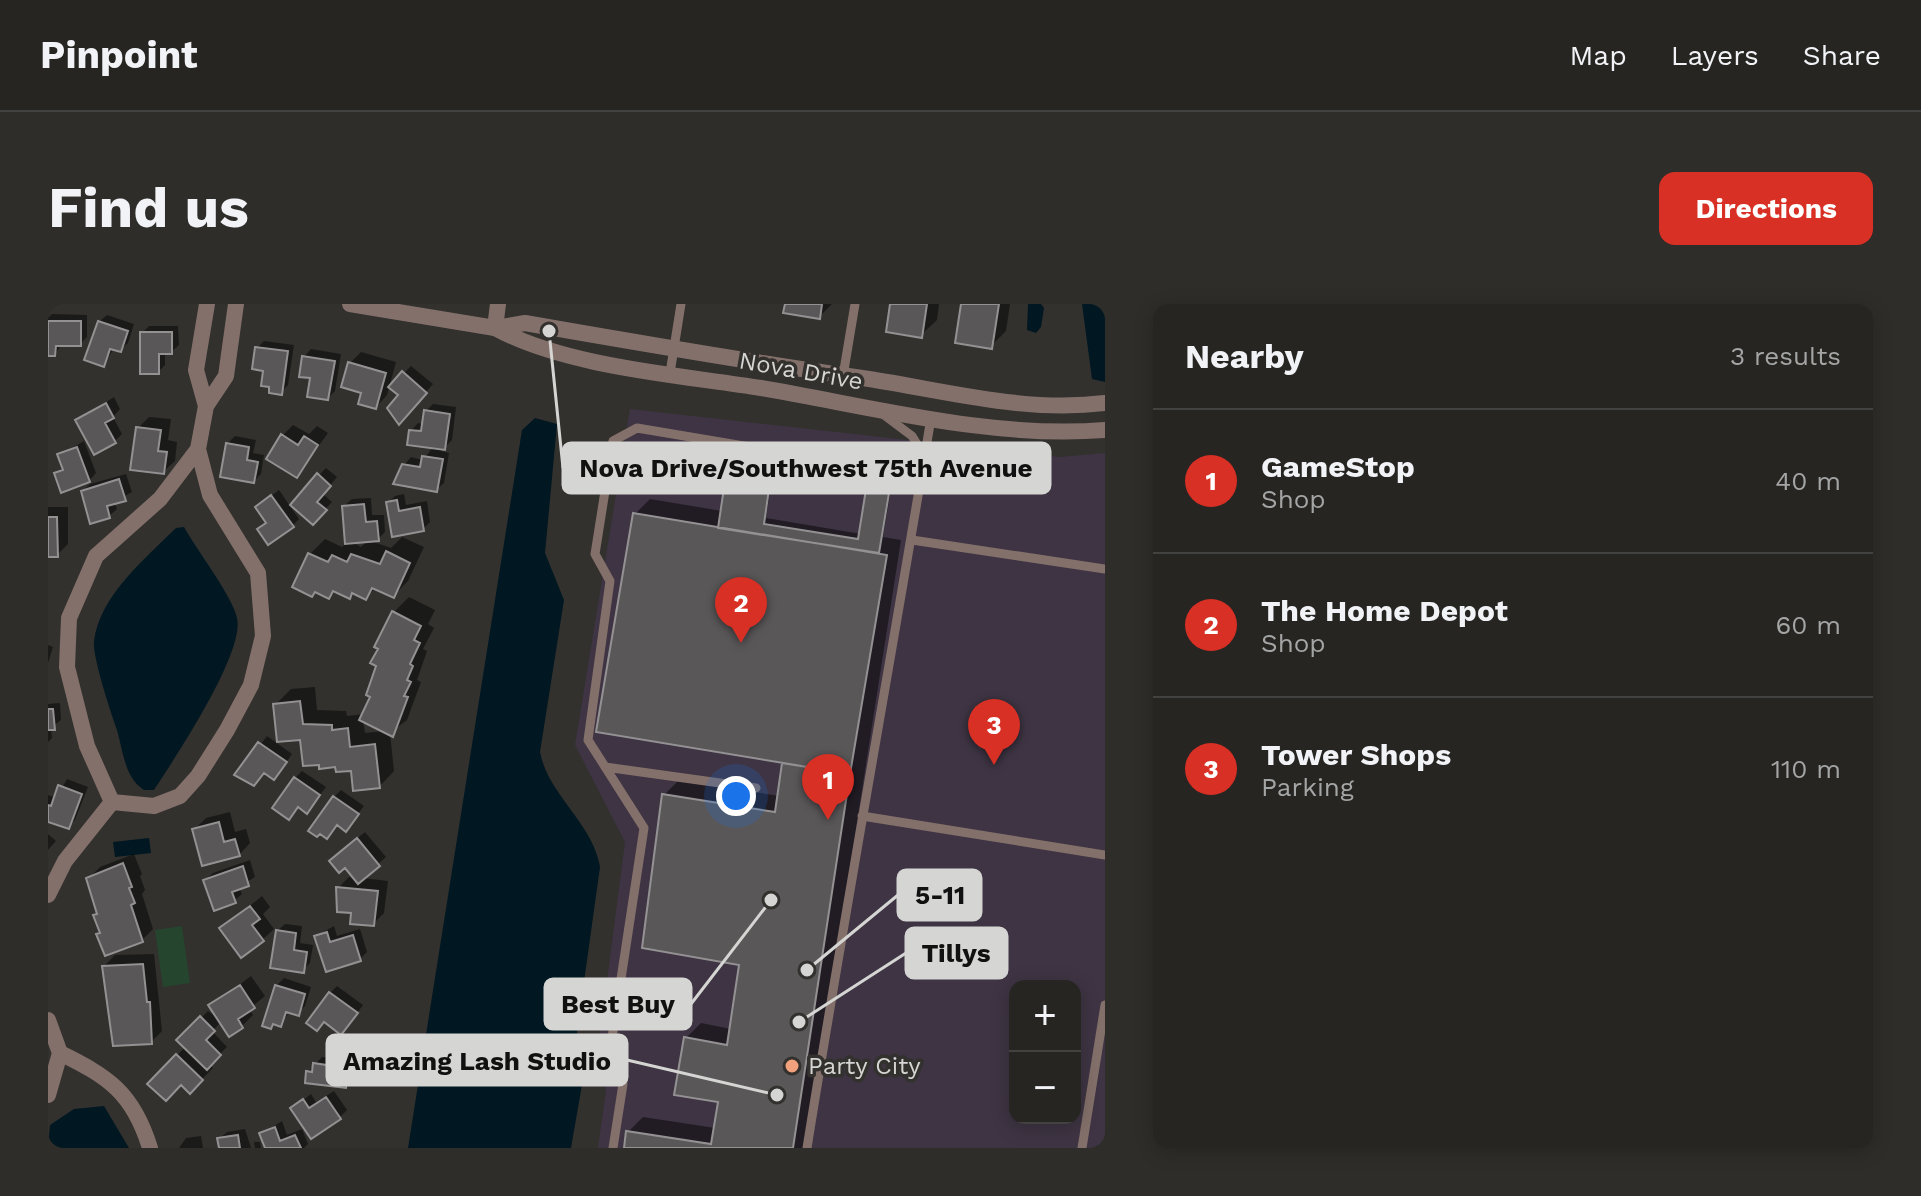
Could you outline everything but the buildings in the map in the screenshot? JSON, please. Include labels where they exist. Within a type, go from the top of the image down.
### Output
[{"type":"street","points":[[206,406],[196,370],[207,304]]},
{"type":"street","points":[[112,802],[154,806],[180,796],[213,753],[251,685],[263,636],[258,573],[210,495],[198,449],[206,406],[226,376],[236,304]]},
{"type":"street","name":"Nova Drive","points":[[350,304],[391,307],[495,328],[523,343],[670,373],[931,418],[1020,430],[1105,430]]},
{"type":"street","points":[[495,328],[498,304]]},
{"type":"street","name":"Nova Drive","points":[[495,328],[525,323],[1025,404],[1076,406],[1105,403]]},
{"type":"street","points":[[840,401],[843,376]]},
{"type":"street","points":[[931,418],[964,406],[1025,404]]},
{"type":"street","points":[[112,802],[87,746],[67,667],[69,618],[96,556],[160,499],[198,449]]},
{"type":"street","points":[[48,895],[65,861],[112,802]]},
{"type":"street","points":[[48,1020],[60,1053],[48,1095]]},
{"type":"street","points":[[60,1053],[105,1074],[123,1092],[144,1128],[150,1148]]},
{"type":"lane","points":[[670,373],[681,304]]},
{"type":"lane","points":[[843,376],[855,304]]},
{"type":"lane","points":[[871,407],[912,436],[925,457]]},
{"type":"lane","points":[[807,1148],[931,418]]},
{"type":"lane","points":[[613,1148],[623,1084],[612,1038],[644,828],[588,740],[610,581],[595,554],[613,441],[637,428],[922,476]]},
{"type":"lane","points":[[912,540],[1105,569]]},
{"type":"lane","points":[[605,767],[756,788]]},
{"type":"lane","points":[[862,816],[1105,855]]},
{"type":"lane","points":[[1082,1148],[1105,1005]]},
{"type":"shaded area","points":[[630,409],[1060,457],[1105,453],[1105,1148],[598,1148],[606,1090],[600,1035],[625,842],[575,745]]},
{"type":"green space","points":[[182,926],[190,983],[163,987],[155,930]]},
{"type":"water","points":[[1028,304],[1041,304],[1044,308],[1041,327],[1036,333],[1027,330]]},
{"type":"water","points":[[1082,304],[1105,304],[1105,382],[1092,379]]},
{"type":"water","points":[[535,418],[557,424],[545,553],[564,600],[540,752],[552,782],[589,837],[600,867],[577,1032],[583,1079],[571,1148],[408,1148],[522,430]]},
{"type":"water","points":[[184,527],[229,598],[237,618],[237,634],[220,679],[192,731],[154,790],[144,790],[132,778],[125,763],[99,671],[94,641],[98,624],[114,593],[176,528]]},
{"type":"water","points":[[149,838],[151,853],[115,857],[113,842]]},
{"type":"water","points":[[104,1106],[129,1148],[48,1148],[50,1125],[74,1109]]},
{"type":"place","name":"Nova Drive/Southwest 75th Avenue","points":[[549,331]]},
{"type":"place","name":"The Home Depot","points":[[741,643]]},
{"type":"place","name":"Tower Shops","points":[[994,765]]},
{"type":"place","name":"GameStop","points":[[828,820]]},
{"type":"place","name":"Best Buy","points":[[771,900]]},
{"type":"place","name":"5-11","points":[[807,970]]},
{"type":"place","name":"Tillys","points":[[799,1022]]},
{"type":"place","name":"Party City","points":[[792,1066]]},
{"type":"place","name":"Amazing Lash Studio","points":[[777,1095]]}]
